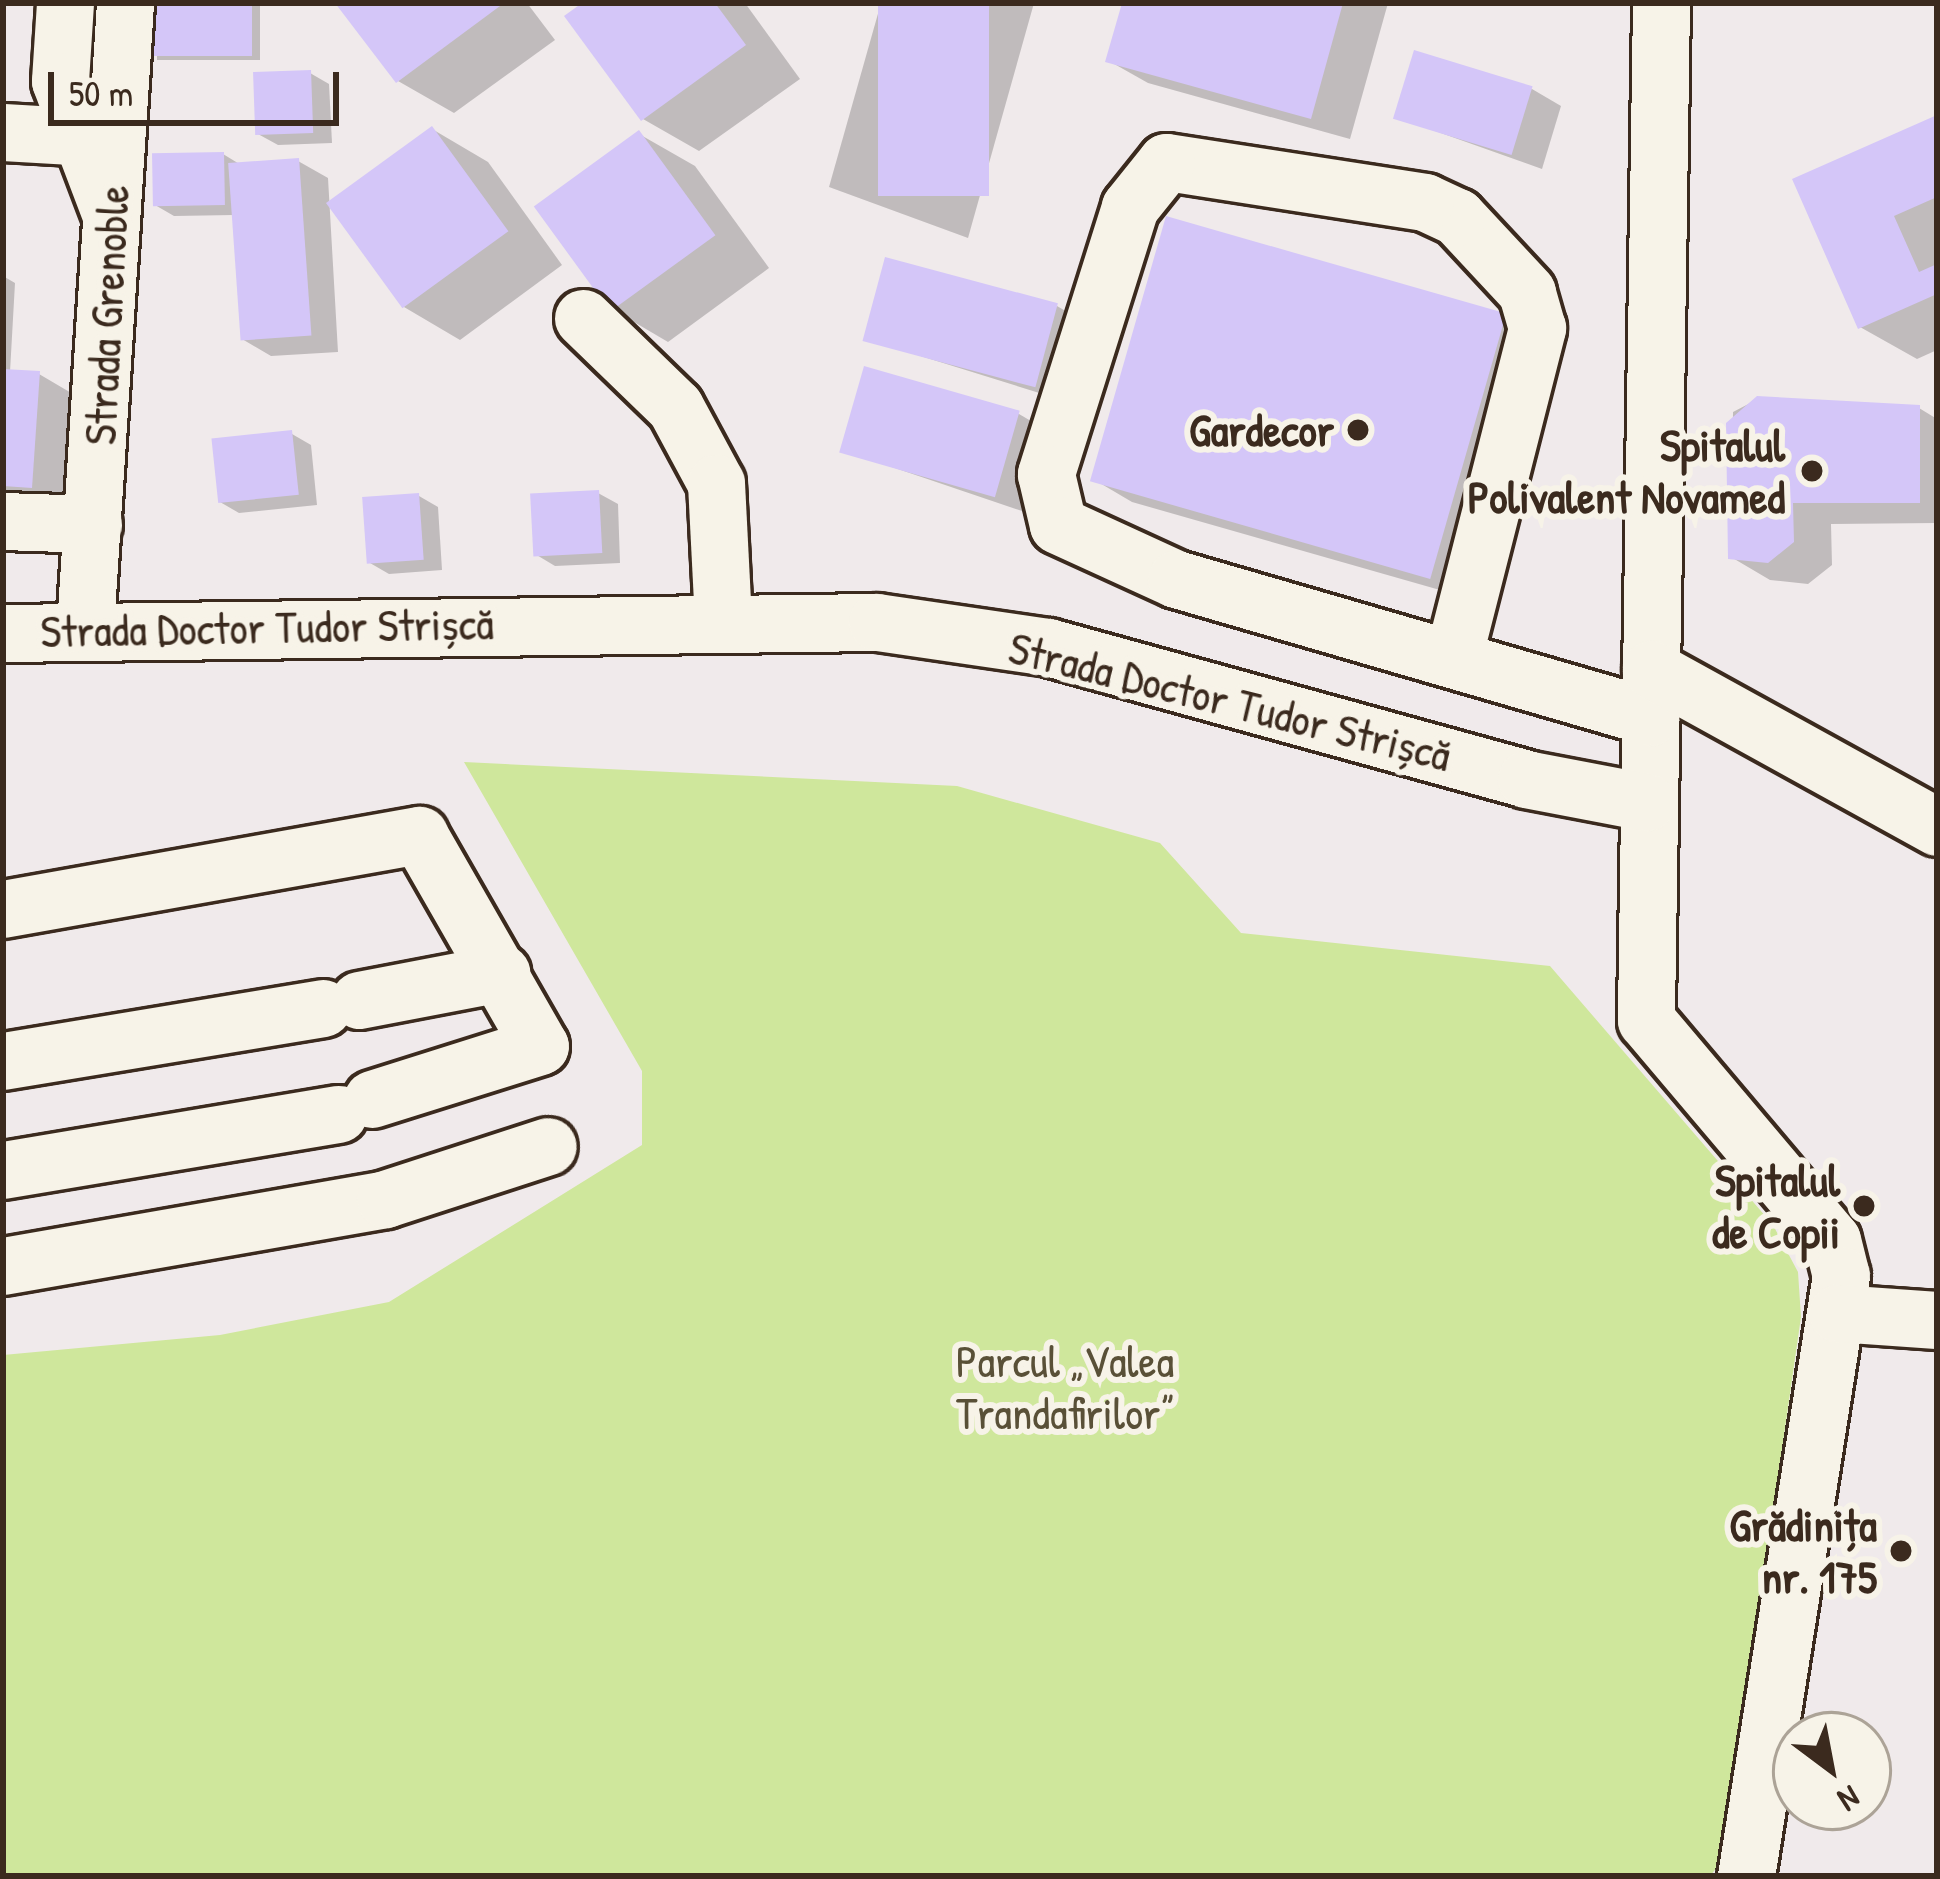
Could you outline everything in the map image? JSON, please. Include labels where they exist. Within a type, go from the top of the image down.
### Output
[{"type":"street","points":[[65,3],[60,81],[73,136],[112,215]]},
{"type":"street","name":"Strada Grenoble","points":[[85,627],[125,3]]},
{"type":"street","points":[[1661,3],[1646,1020],[1832,1240],[1837,1313],[1746,1876]]},
{"type":"street","points":[[3,132],[73,136]]},
{"type":"street","points":[[1453,658],[1537,328],[1527,292],[1457,217],[1425,202],[1166,162],[1130,206],[1046,474],[1058,525],[1176,579],[1453,658],[1650,693],[1937,827]]},
{"type":"street","points":[[583,318],[675,407],[716,483],[723,621]]},
{"type":"street","points":[[3,521],[93,524]]},
{"type":"street","name":"Strada Doctor Tudor Strișcă","points":[[3,633],[85,627],[877,622],[1048,647],[1526,779],[1647,802]]},
{"type":"street","points":[[3,909],[419,835],[540,1046],[355,1106],[3,1170]]},
{"type":"street","points":[[3,1061],[502,973]]},
{"type":"street","points":[[3,1266],[385,1199],[548,1146]]},
{"type":"street","points":[[1837,1313],[1937,1320]]},
{"type":"green space","name":"Parcul „Valea Trandafirilor”","points":[[464,762],[957,786],[1160,843],[1241,933],[1550,966],[1773,1225],[1798,1272],[1801,1317],[1723,1860],[1710,1876],[3,1876],[3,1355],[220,1335],[389,1302],[642,1145],[642,1071]]},
{"type":"building","points":[[154,3],[252,3],[252,56],[154,56]]},
{"type":"building","points":[[335,3],[498,3],[500,6],[396,83]]},
{"type":"building","points":[[582,3],[715,3],[746,45],[641,121],[564,16]]},
{"type":"building","points":[[878,3],[989,3],[989,196],[878,196]]},
{"type":"building","points":[[1122,3],[1343,3],[1311,119],[1105,62]]},
{"type":"building","points":[[1414,50],[1533,86],[1512,155],[1393,119]]},
{"type":"building","points":[[311,70],[313,133],[255,135],[253,72]]},
{"type":"building","points":[[1937,115],[1937,197],[1894,216],[1919,272],[1937,264],[1937,294],[1858,329],[1792,179]]},
{"type":"building","points":[[432,126],[508,231],[402,308],[326,203]]},
{"type":"building","points":[[639,130],[715,235],[610,312],[534,206]]},
{"type":"building","points":[[224,152],[225,205],[153,206],[152,153]]},
{"type":"building","points":[[299,158],[311,336],[241,341],[228,163]]},
{"type":"building","points":[[1166,216],[1506,314],[1430,579],[1090,481]]},
{"type":"building","points":[[885,257],[1058,303],[1035,387],[862,341]]},
{"type":"building","points":[[864,366],[1020,411],[995,497],[839,453]]},
{"type":"building","points":[[3,369],[40,371],[32,488],[3,486]]},
{"type":"building","points":[[1757,396],[1920,405],[1920,503],[1793,503],[1794,542],[1768,563],[1728,559],[1726,423]]},
{"type":"building","points":[[292,430],[299,495],[218,503],[211,438]]},
{"type":"building","points":[[599,490],[602,553],[533,557],[530,494]]},
{"type":"building","points":[[419,493],[424,560],[367,564],[362,497]]},
{"type":"place","name":"Gardecor","points":[[1358,430]]},
{"type":"place","name":"Spitalul Polivalent Novamed","points":[[1812,471]]},
{"type":"place","name":"Spitalul de Copii","points":[[1864,1206]]},
{"type":"place","name":"Grădinița nr. 175","points":[[1901,1551]]}]
